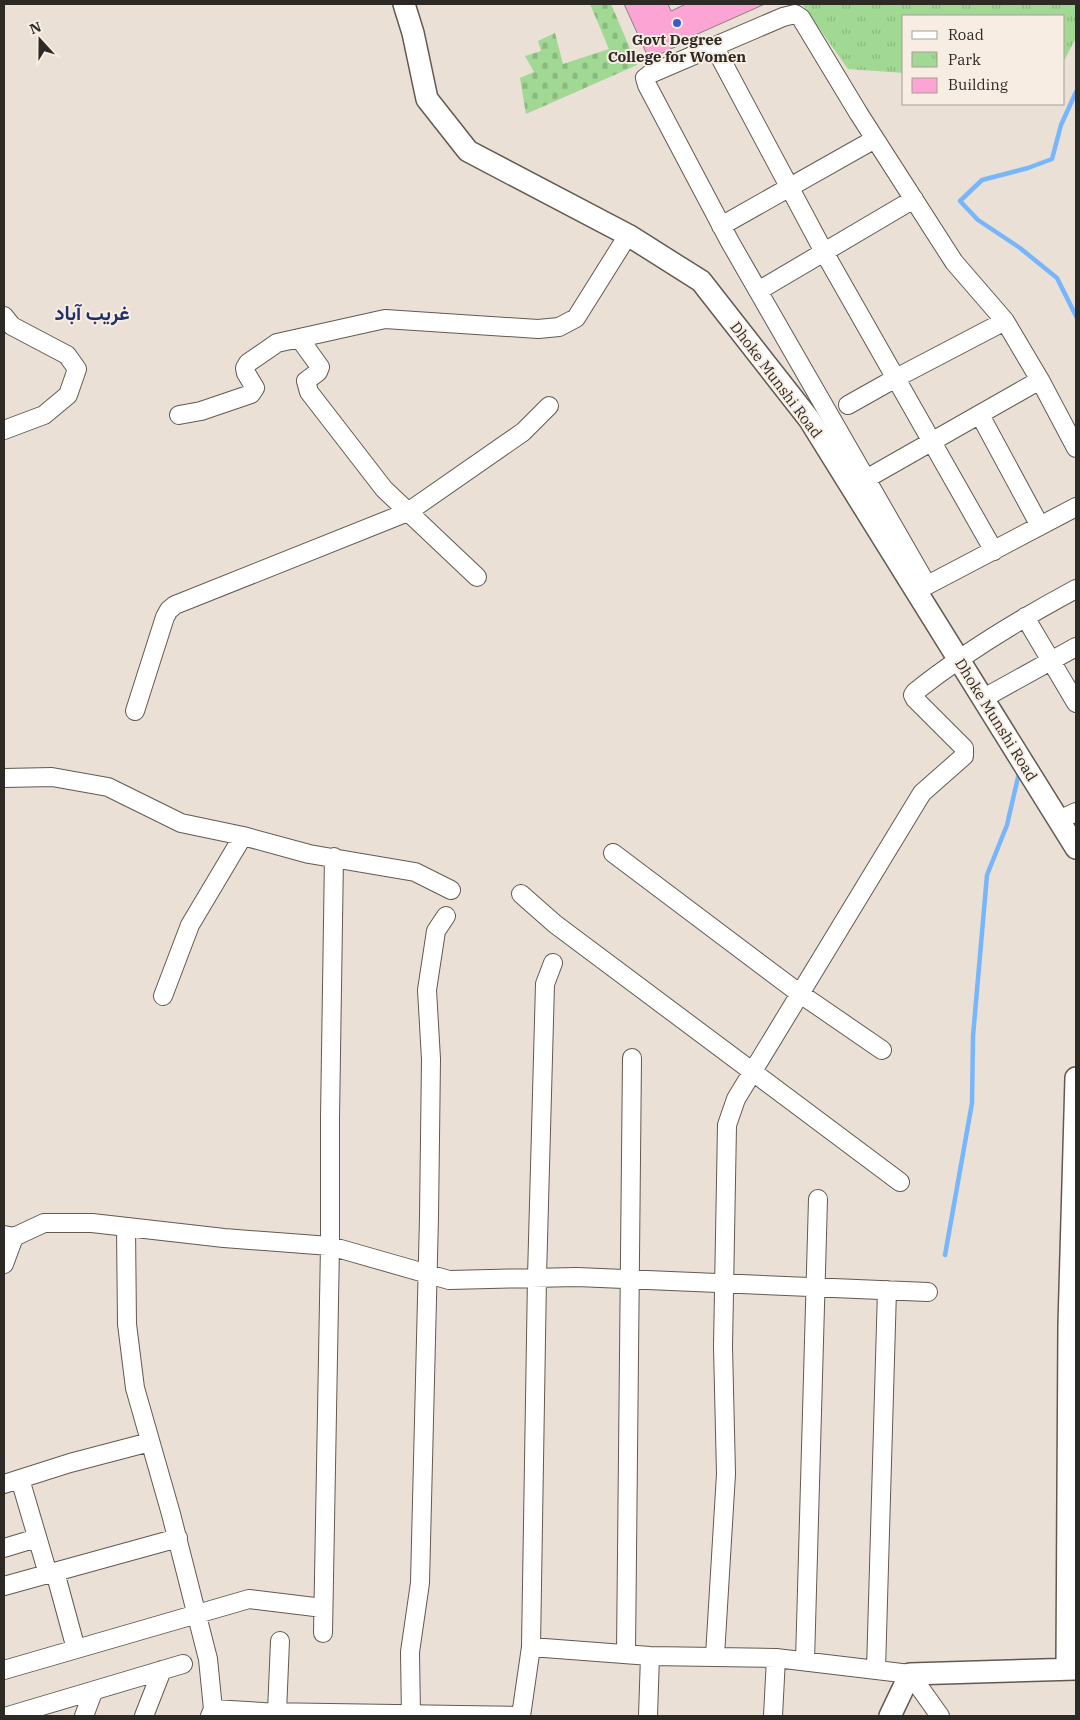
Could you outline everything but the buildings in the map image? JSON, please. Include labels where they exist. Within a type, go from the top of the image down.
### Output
[{"type":"street","name":"Dhoke Munshi Road","points":[[404,4],[413,33],[427,99],[468,151],[628,234],[701,281],[808,419],[921,589],[958,660],[982,699],[1068,816],[1076,848]]},
{"type":"street","points":[[1076,448],[1040,380],[1005,321],[954,262],[875,139],[801,18],[795,14],[783,16],[650,74],[645,78],[721,226],[866,479],[921,589],[1076,507]]},
{"type":"street","points":[[714,46],[824,252],[994,550]]},
{"type":"street","points":[[721,226],[875,139]]},
{"type":"street","points":[[758,290],[914,199]]},
{"type":"street","points":[[179,415],[201,411],[251,394],[256,388],[245,368],[277,343],[385,319],[538,329],[559,327],[576,318],[628,234]]},
{"type":"street","points":[[4,316],[12,326],[67,356],[77,369],[68,395],[44,414],[4,430]]},
{"type":"street","points":[[848,405],[1005,321]]},
{"type":"street","points":[[299,338],[320,367],[318,372],[306,381],[309,392],[384,489],[477,577]]},
{"type":"street","points":[[866,479],[1040,380]]},
{"type":"street","points":[[135,711],[166,617],[175,605],[408,512],[523,432],[549,406]]},
{"type":"street","points":[[980,415],[1040,526]]},
{"type":"street","points":[[715,1656],[726,1474],[723,1347],[727,1126],[736,1099],[922,793],[964,756],[964,748],[914,695],[927,682],[958,660],[1025,617],[1076,589]]},
{"type":"street","points":[[1025,617],[1076,702]]},
{"type":"street","points":[[982,699],[1076,647]]},
{"type":"street","points":[[4,778],[52,777],[108,787],[182,823],[243,836],[309,854],[415,872],[451,890]]},
{"type":"street","points":[[163,996],[190,925],[243,836]]},
{"type":"street","points":[[613,853],[799,993],[882,1050]]},
{"type":"street","points":[[323,1633],[330,1246],[334,857]]},
{"type":"street","points":[[521,894],[555,924],[900,1182]]},
{"type":"street","points":[[411,1715],[410,1652],[420,1583],[428,1274],[431,1059],[427,990],[436,931],[446,916]]},
{"type":"street","points":[[126,1227],[127,1324],[135,1388],[178,1538],[208,1659],[211,1712],[520,1716],[531,1647],[537,1278],[545,984],[553,963]]},
{"type":"street","points":[[626,1653],[632,1058]]},
{"type":"street","points":[[531,1647],[650,1656],[776,1658],[910,1674],[1072,1668],[1076,1078]]},
{"type":"street","points":[[805,1661],[818,1199]]},
{"type":"street","points":[[4,1264],[9,1236],[44,1223],[92,1223],[224,1238],[330,1246],[449,1280],[577,1276],[928,1292]]},
{"type":"street","points":[[876,1670],[887,1290]]},
{"type":"street","points":[[76,1649],[52,1573],[12,1481],[70,1463],[150,1442]]},
{"type":"street","points":[[4,1548],[37,1538]]},
{"type":"street","points":[[4,1586],[178,1538]]},
{"type":"street","points":[[4,1670],[249,1599],[323,1608]]},
{"type":"street","points":[[268,1713],[280,1641]]},
{"type":"street","points":[[648,1716],[650,1656]]},
{"type":"street","points":[[773,1716],[776,1658]]},
{"type":"street","points":[[8,1716],[182,1664]]},
{"type":"street","points":[[144,1716],[162,1670]]},
{"type":"street","points":[[890,1716],[910,1674]]},
{"type":"street","points":[[910,1674],[940,1716]]},
{"type":"street","points":[[84,1716],[93,1692]]},
{"type":"green space","points":[[590,4],[611,4],[637,65],[526,114],[520,78],[534,72],[525,56],[541,51],[538,41],[555,33],[563,64],[609,49]]},
{"type":"green space","points":[[802,4],[1076,4],[1076,38],[1065,59],[1065,15],[902,15],[902,73],[848,69]]},
{"type":"waterway","points":[[1076,92],[1061,125],[1052,159],[1028,168],[982,180],[960,201],[978,220],[1020,248],[1057,278],[1076,316]]},
{"type":"waterway","points":[[945,1255],[972,1103],[973,1036],[987,875],[1007,825],[1019,773],[1017,771]]},
{"type":"place","name":"Govt Degree College for Women","points":[[677,23]]},
{"type":"district","name":"غریب آباد","points":[[92,313]]}]
